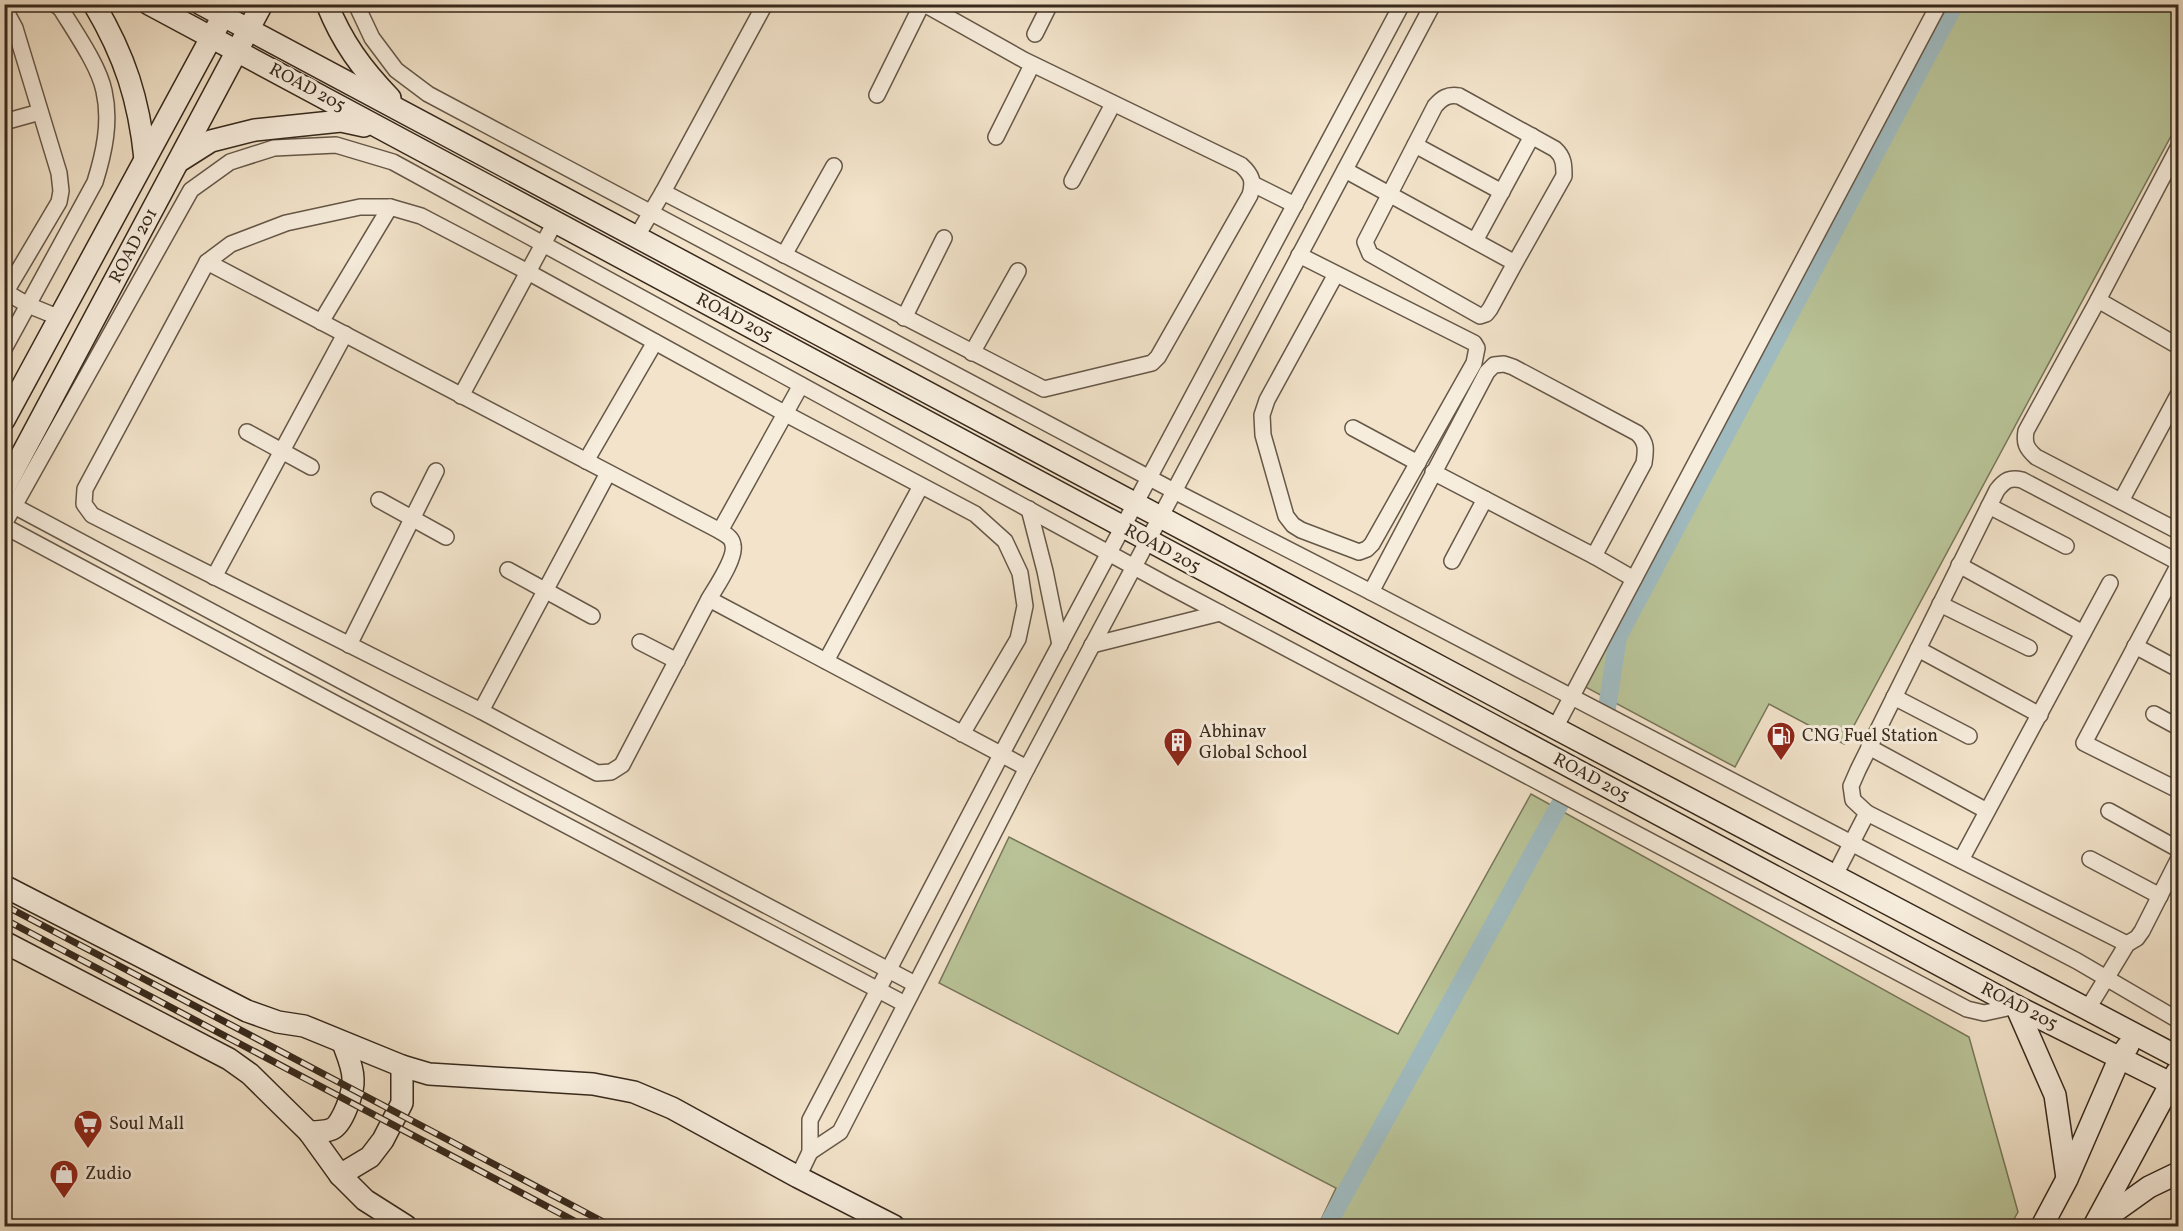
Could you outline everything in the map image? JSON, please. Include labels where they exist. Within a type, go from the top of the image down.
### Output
[{"type":"main road","points":[[94,4],[123,60],[135,95],[142,126],[145,159]]},
{"type":"main road","name":"ROAD 205","points":[[149,4],[2016,1006],[2120,1057],[2176,1080]]},
{"type":"main road","name":"ROAD 205","points":[[201,4],[225,10],[249,29],[1555,729],[2178,1057]]},
{"type":"main road","name":"ROAD 201","points":[[9,497],[262,4]]},
{"type":"main road","points":[[327,4],[355,59],[402,111]]},
{"type":"main road","name":"ROAD 201","points":[[4,420],[225,10]]},
{"type":"main road","points":[[180,160],[211,141],[255,130],[341,121],[385,130]]},
{"type":"main road","points":[[4,886],[247,1011],[278,1022],[304,1026],[402,1066],[429,1074],[593,1084],[634,1092],[672,1108],[894,1227]]},
{"type":"main road","points":[[4,942],[229,1059],[250,1074],[309,1132],[340,1175],[365,1200],[406,1227]]},
{"type":"main road","points":[[2016,1006],[2055,1095],[2067,1179]]},
{"type":"main road","points":[[2042,1227],[2067,1179],[2120,1057],[2136,1035]]},
{"type":"main road","points":[[309,1132],[322,1132],[334,1128],[341,1120],[352,1089],[353,1079],[344,1043]]},
{"type":"main road","points":[[340,1175],[370,1157],[382,1140],[402,1103],[402,1066]]},
{"type":"main road","points":[[2094,1227],[2176,1080]]},
{"type":"main road","points":[[2094,1227],[2149,1186],[2178,1173]]},
{"type":"street","points":[[4,349],[95,183],[103,155],[107,128],[104,91],[87,51],[61,9],[55,4]]},
{"type":"street","points":[[356,4],[372,39],[396,70],[428,94],[1174,492],[1371,592],[2077,961],[2178,1020]]},
{"type":"street","points":[[637,236],[765,4]]},
{"type":"street","points":[[663,192],[1044,389],[1152,363],[1158,357],[1250,195],[1253,184],[1250,173],[1241,165],[1032,64],[923,4],[877,95]]},
{"type":"street","points":[[1035,34],[1050,4]]},
{"type":"street","points":[[798,1177],[810,1152],[810,1120],[1001,754],[1402,4]]},
{"type":"street","points":[[810,1152],[840,1132],[1027,768],[1433,4]]},
{"type":"street","points":[[1555,729],[1939,4]]},
{"type":"street","points":[[4,13],[8,15],[15,28],[58,173],[61,191],[59,202],[5,293],[60,318]]},
{"type":"street","points":[[996,137],[1032,64]]},
{"type":"street","points":[[1454,95],[1459,96],[1532,136],[1561,155],[1564,176],[1486,314],[1480,316],[1474,314],[1370,254],[1365,242],[1440,100],[1454,95]]},
{"type":"street","points":[[1072,181],[1113,104]]},
{"type":"street","points":[[4,122],[40,112]]},
{"type":"street","points":[[1475,241],[1532,136]]},
{"type":"street","points":[[905,1004],[340,706],[4,525],[9,497],[191,190],[230,162],[274,148],[336,145],[393,162],[1220,613],[1967,1009],[1984,1013],[2016,1006]]},
{"type":"street","points":[[1415,145],[1502,192]]},
{"type":"street","points":[[2178,148],[2026,430],[2025,440],[2026,449],[2036,457],[2178,531]]},
{"type":"street","points":[[784,255],[834,166]]},
{"type":"street","points":[[1345,170],[1515,263]]},
{"type":"street","points":[[1253,184],[1295,205]]},
{"type":"street","points":[[207,262],[720,531],[730,537],[734,545],[733,554],[622,765],[611,772],[597,773],[480,711],[92,516],[84,504],[85,489],[207,262],[231,244],[286,223],[360,207],[390,207],[421,216],[528,272],[786,414],[975,514],[1005,541],[1020,573],[1025,606],[1018,639],[962,734]]},
{"type":"street","points":[[321,322],[390,207]]},
{"type":"street","points":[[461,396],[555,222]]},
{"type":"street","points":[[904,318],[944,238]]},
{"type":"street","points":[[1299,255],[1474,343],[1477,348],[1473,363],[1372,544],[1359,552],[1293,525],[1286,516],[1263,435],[1262,415],[1267,400],[1336,274]]},
{"type":"street","points":[[972,353],[1018,272]]},
{"type":"street","points":[[2098,300],[2178,346]]},
{"type":"street","points":[[214,577],[345,334]]},
{"type":"street","points":[[586,461],[655,342]]},
{"type":"street","points":[[1371,592],[1487,372],[1494,365],[1504,364],[1524,373],[1637,433],[1644,440],[1646,450],[1644,463],[1594,556]]},
{"type":"street","points":[[720,531],[801,385]]},
{"type":"street","points":[[2121,501],[2178,395]]},
{"type":"street","points":[[1353,428],[1418,463]]},
{"type":"street","points":[[247,432],[311,467]]},
{"type":"street","points":[[349,645],[436,471]]},
{"type":"street","points":[[1433,472],[1634,579]]},
{"type":"street","points":[[480,711],[608,473]]},
{"type":"street","points":[[2127,944],[1867,813],[1853,800],[1851,786],[1869,747],[1989,506],[2004,481],[2013,478],[2022,480],[2178,564],[2084,743],[2178,790]]},
{"type":"street","points":[[825,661],[921,486]]},
{"type":"street","points":[[9,497],[351,686],[915,984]]},
{"type":"street","points":[[1452,561],[1485,499]]},
{"type":"street","points":[[379,500],[446,537]]},
{"type":"street","points":[[1989,506],[2066,546]]},
{"type":"street","points":[[1029,509],[1045,571],[1060,645]]},
{"type":"street","points":[[1959,566],[2083,633]]},
{"type":"street","points":[[508,570],[592,616]]},
{"type":"street","points":[[1960,860],[2110,583]]},
{"type":"street","points":[[710,599],[1027,768]]},
{"type":"street","points":[[1940,604],[2029,648]]},
{"type":"street","points":[[1092,645],[1220,613]]},
{"type":"street","points":[[640,642],[676,661]]},
{"type":"street","points":[[2135,646],[2178,669]]},
{"type":"street","points":[[1918,650],[2040,715]]},
{"type":"street","points":[[1894,697],[1969,736]]},
{"type":"street","points":[[2154,714],[2178,727]]},
{"type":"street","points":[[1869,747],[1987,812]]},
{"type":"street","points":[[2109,811],[2178,849]]},
{"type":"street","points":[[1835,875],[1867,813]]},
{"type":"street","points":[[2090,859],[2160,896]]},
{"type":"street","points":[[2087,1010],[2127,944],[2137,938],[2178,860]]},
{"type":"green space","points":[[1944,5],[2178,5],[2178,123],[1844,744],[1769,704],[1735,767],[1578,683]]},
{"type":"green space","points":[[1531,794],[1969,1037],[2018,1212],[2010,1226],[1318,1226],[1336,1188],[939,983],[1009,837],[1398,1034]]},
{"type":"waterway","points":[[1607,708],[1618,637],[1955,4]]},
{"type":"waterway","points":[[1327,1226],[1560,804]]},
{"type":"railway","points":[[4,905],[611,1226]]},
{"type":"railway","points":[[4,919],[584,1226]]},
{"type":"place","name":"CNG Fuel Station","points":[[1781,762]]},
{"type":"place","name":"Abhinav Global School","points":[[1178,768]]},
{"type":"place","name":"Soul Mall","points":[[88,1150]]},
{"type":"place","name":"Zudio","points":[[64,1200]]}]
